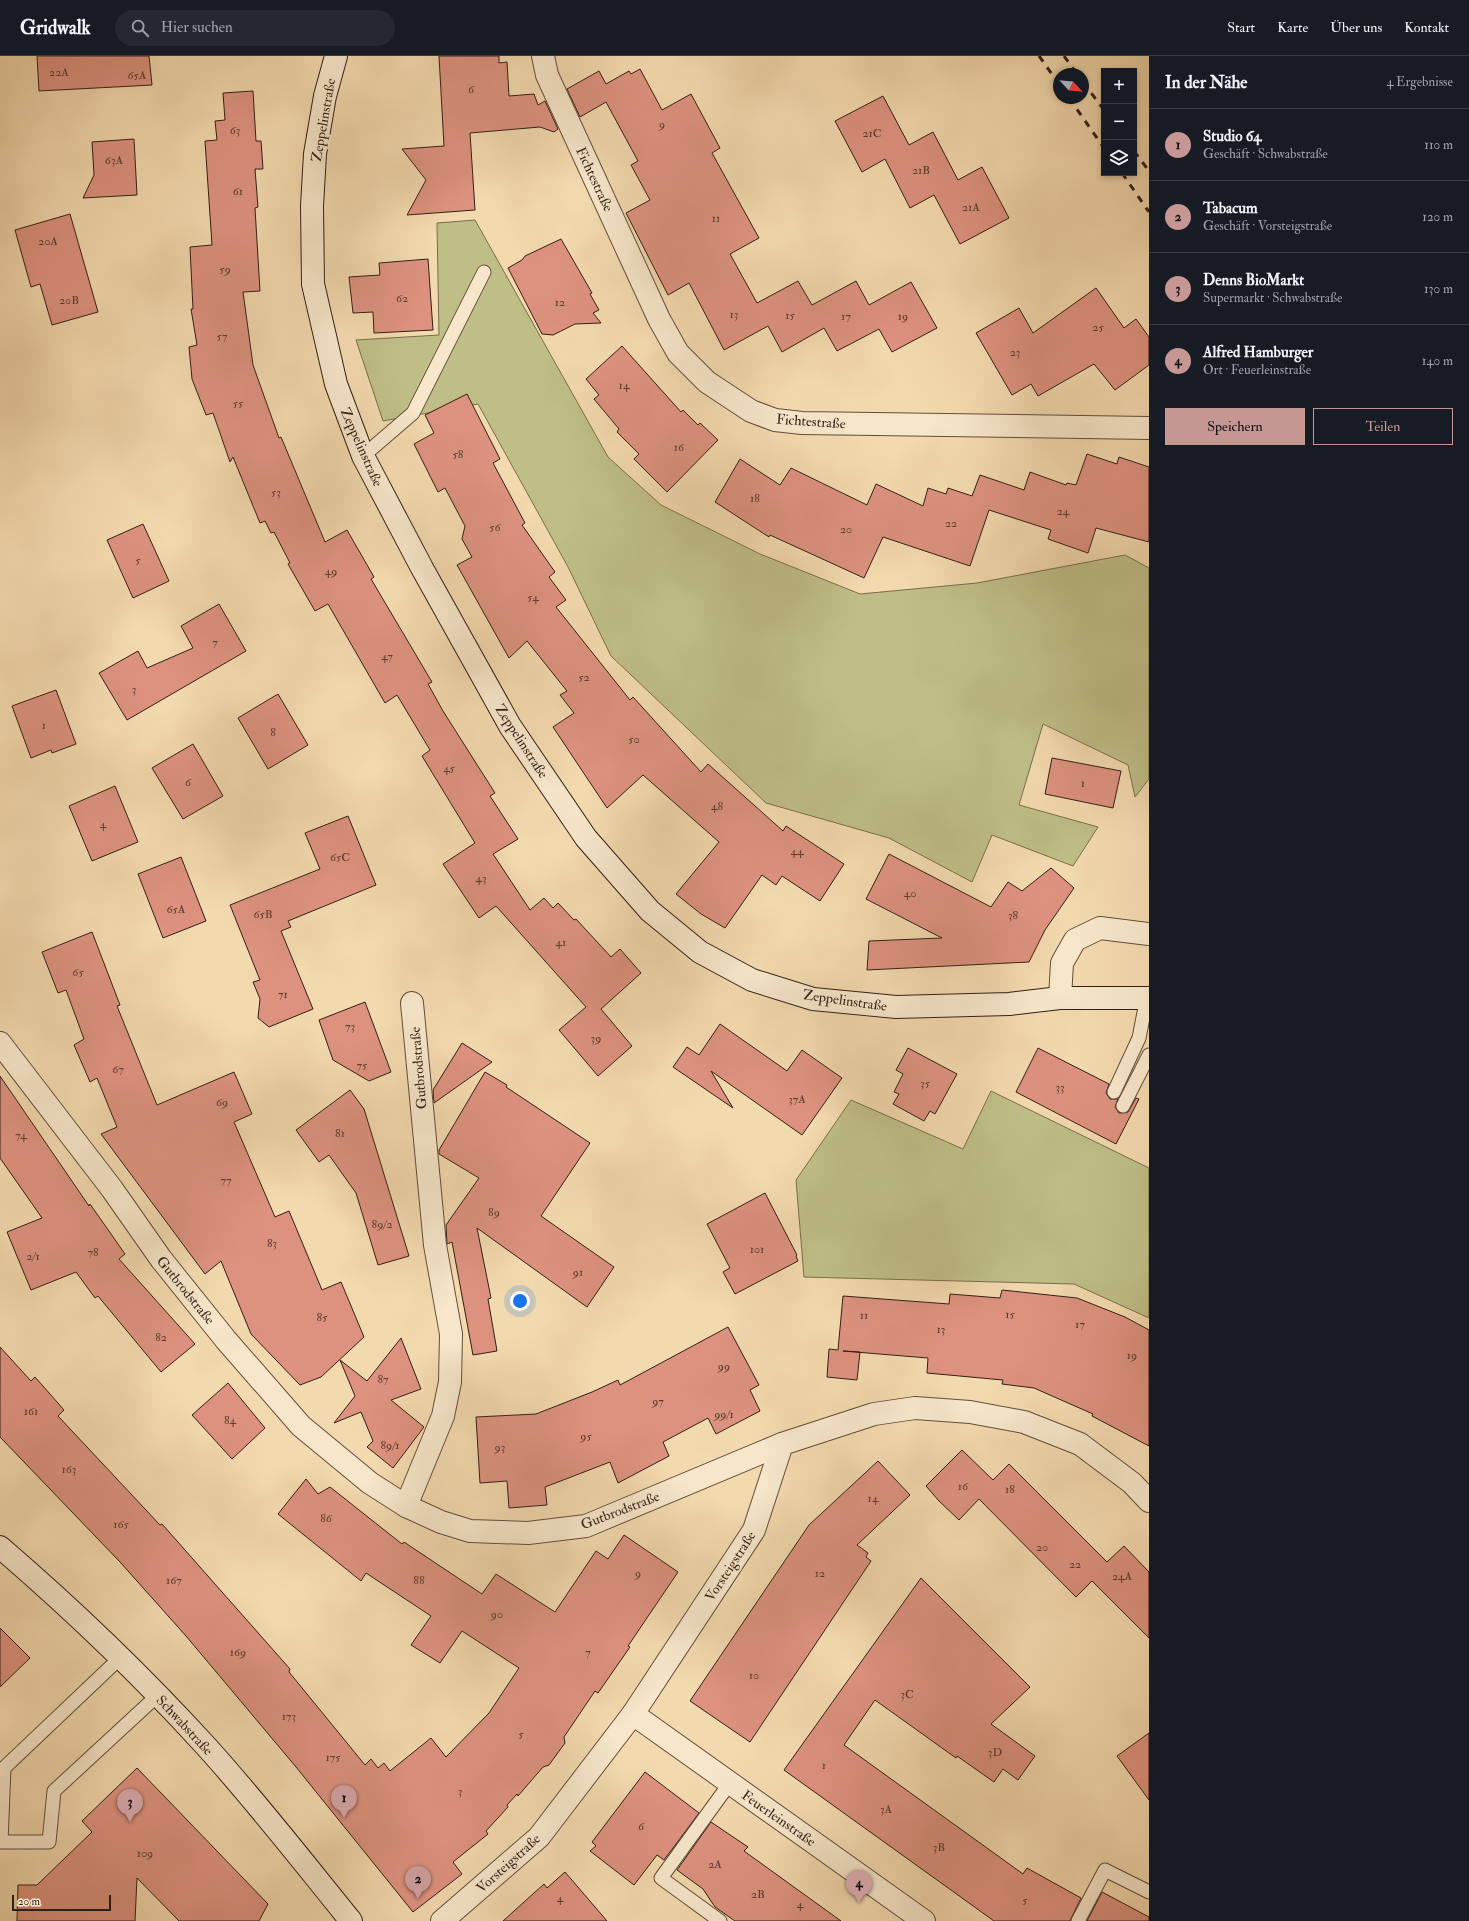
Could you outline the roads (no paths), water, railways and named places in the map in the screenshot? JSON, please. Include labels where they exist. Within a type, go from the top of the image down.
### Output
[{"type":"street","name":"Zeppelinstraße","points":[[336,56],[325,96],[315,154],[312,206],[313,284],[336,384],[363,456],[422,568],[510,726],[586,838],[650,911],[700,952],[752,980],[813,999],[896,1007],[1009,1004],[1060,998],[1148,998]]},
{"type":"street","name":"Fichtestraße","points":[[543,56],[547,76],[658,319],[678,353],[707,382],[751,411],[775,420],[802,423],[1149,428]]},
{"type":"street","points":[[1060,998],[1062,963],[1075,940],[1100,928],[1149,934]]},
{"type":"street","name":"Gutbrodstraße","points":[[406,1506],[443,1416],[450,1382],[451,1334],[435,1245],[412,1003]]},
{"type":"street","name":"Gutbrodstraße","points":[[0,1043],[112,1189],[161,1259],[226,1340],[301,1426],[370,1484],[406,1506],[441,1522],[470,1531],[528,1533],[586,1526],[782,1444]]},
{"type":"street","points":[[782,1444],[874,1414],[915,1408],[970,1412],[1024,1422],[1080,1444],[1132,1483],[1149,1501]]},
{"type":"street","name":"Vorsteigstraße","points":[[442,1921],[539,1837],[633,1714],[754,1530],[782,1444]]},
{"type":"street","name":"Schwabstraße","points":[[0,1547],[122,1657],[205,1745],[260,1808],[351,1921]]},
{"type":"street","name":"Feuerleinstraße","points":[[633,1714],[924,1921]]},
{"type":"lane","points":[[363,456],[413,413],[484,272]]},
{"type":"lane","points":[[1114,1092],[1139,1038],[1148,998]]},
{"type":"lane","points":[[1123,1106],[1149,1055]]},
{"type":"lane","points":[[122,1657],[4,1768],[1,1842],[48,1842],[54,1791],[158,1695]]},
{"type":"lane","points":[[720,1921],[661,1878],[730,1783]]},
{"type":"lane","points":[[1078,1921],[1105,1870],[1149,1892]]},
{"type":"railway","points":[[1039,56],[1053,76]]},
{"type":"railway","points":[[1064,56],[1073,68]]},
{"type":"railway","points":[[1089,90],[1101,106]]},
{"type":"railway","points":[[1073,104],[1101,144]]},
{"type":"railway","points":[[1137,155],[1149,171]]},
{"type":"railway","points":[[1124,176],[1149,212]]},
{"type":"place","name":"Studio 64","points":[[344,1818]]},
{"type":"place","name":"Denns BioMarkt","points":[[130,1822]]},
{"type":"place","name":"Tabacum","points":[[418,1899]]},
{"type":"place","name":"Alfred Hamburger","points":[[859,1903]]}]
